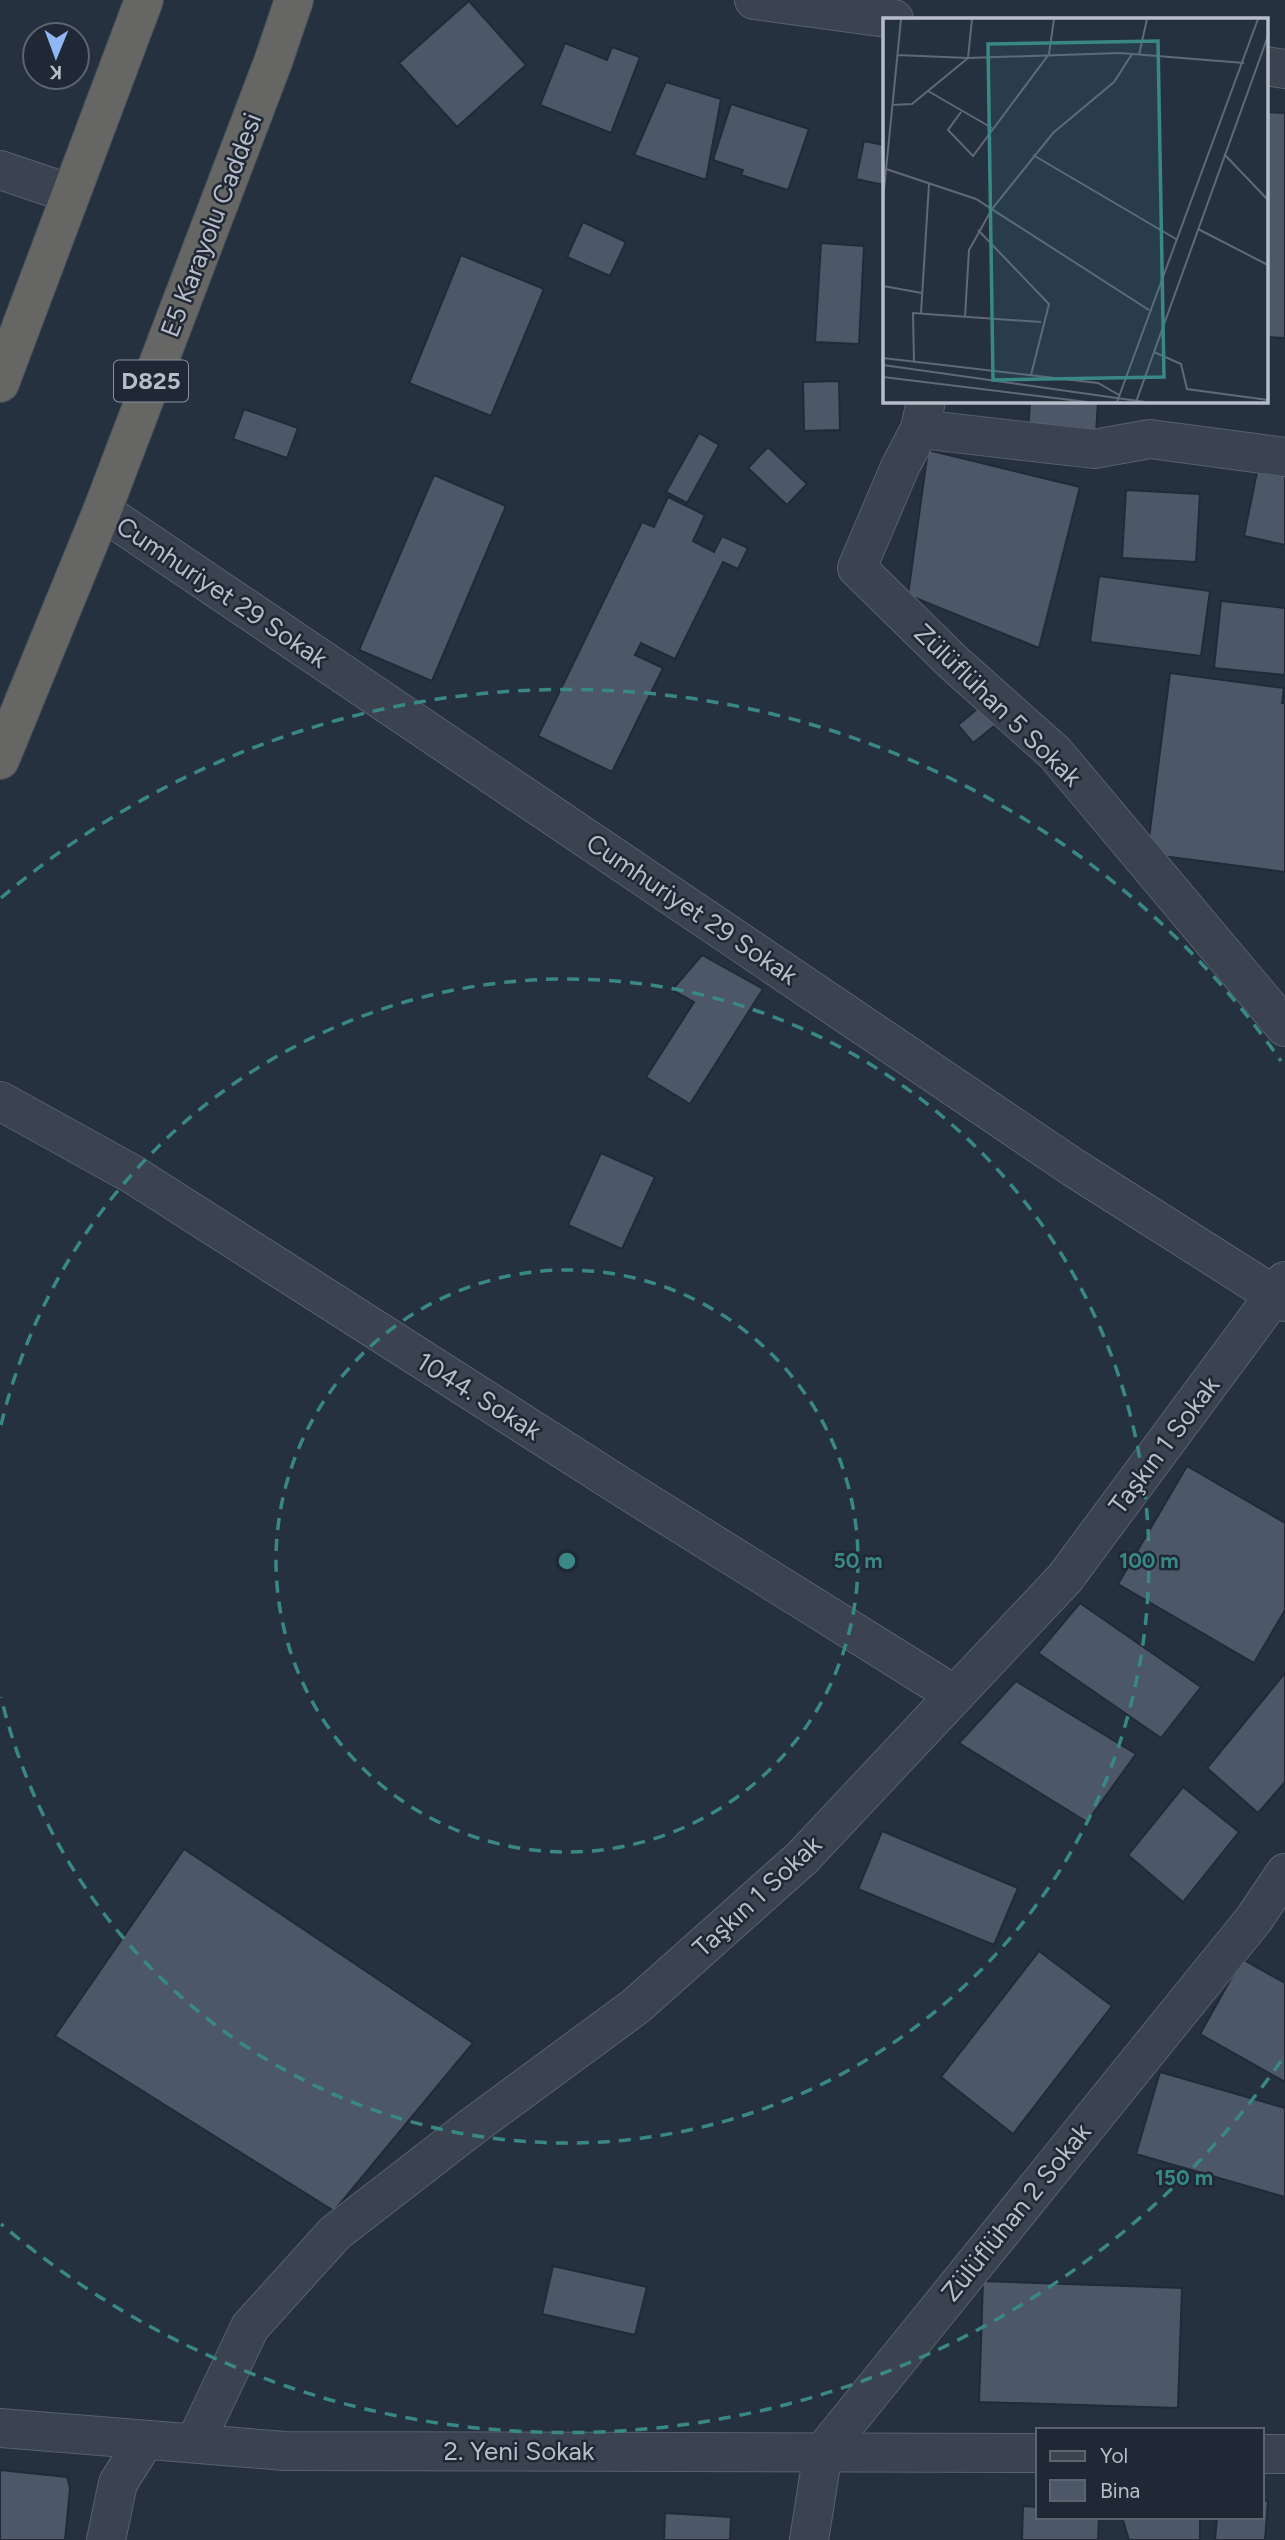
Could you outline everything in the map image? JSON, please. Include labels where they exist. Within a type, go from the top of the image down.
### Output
[{"type":"highway","points":[[0,383],[144,0]]},
{"type":"highway","name":"E5 Karayolu Caddesi","points":[[0,760],[102,511],[273,62],[294,0]]},
{"type":"street","points":[[754,0],[887,18]]},
{"type":"street","points":[[0,170],[71,194]]},
{"type":"street","name":"Zülüflühan 5 Sokak","points":[[1285,457],[1150,439],[1094,449],[923,415],[857,568],[954,663],[1055,753],[1285,1027]]},
{"type":"street","name":"Cumhuriyet 29 Sokak","points":[[102,511],[1074,1168],[1282,1293]]},
{"type":"street","name":"1044. Sokak","points":[[0,1101],[132,1174],[625,1489],[955,1695]]},
{"type":"street","name":"Taşkın 1 Sokak","points":[[195,2443],[250,2327],[335,2233],[473,2126],[636,2006],[802,1858],[1065,1577],[1282,1293]]},
{"type":"street","name":"Zülüflühan 2 Sokak","points":[[809,2540],[823,2452],[1254,1919],[1278,1897]]},
{"type":"street","name":"2. Yeni Sokak","points":[[0,2428],[285,2451],[1036,2453]]},
{"type":"street","points":[[106,2540],[118,2483],[145,2440]]},
{"type":"street","points":[[1264,2454],[1285,2454]]},
{"type":"building","points":[[469,1],[526,65],[457,127],[399,63]]},
{"type":"building","points":[[565,43],[607,60],[612,47],[640,57],[611,133],[540,105]]},
{"type":"building","points":[[666,82],[721,99],[706,180],[634,155]]},
{"type":"building","points":[[731,104],[809,129],[788,190],[741,175],[743,170],[713,160]]},
{"type":"building","points":[[1268,112],[1285,113],[1285,338],[1268,337]]},
{"type":"building","points":[[864,141],[883,145],[883,185],[856,179]]},
{"type":"building","points":[[583,222],[626,242],[610,276],[567,257]]},
{"type":"building","points":[[821,243],[864,246],[859,344],[815,342]]},
{"type":"building","points":[[461,255],[544,289],[491,416],[409,383]]},
{"type":"building","points":[[839,381],[840,430],[804,431],[803,382]]},
{"type":"building","points":[[1030,402],[1098,402],[1096,435],[1028,432]]},
{"type":"building","points":[[244,409],[298,428],[287,458],[233,439]]},
{"type":"building","points":[[699,433],[719,445],[687,503],[666,492]]},
{"type":"building","points":[[768,447],[807,484],[787,505],[748,468]]},
{"type":"building","points":[[928,450],[1080,487],[1039,648],[908,595]]},
{"type":"building","points":[[1259,462],[1285,468],[1285,545],[1244,536]]},
{"type":"building","points":[[434,475],[506,506],[432,681],[359,650]]},
{"type":"building","points":[[1126,490],[1200,494],[1196,562],[1122,558]]},
{"type":"building","points":[[668,497],[705,515],[693,541],[714,552],[722,536],[748,548],[738,569],[723,562],[675,659],[641,643],[635,655],[663,668],[612,772],[538,736],[642,522],[654,527]]},
{"type":"building","points":[[1099,576],[1210,591],[1201,656],[1090,642]]},
{"type":"building","points":[[1221,601],[1285,608],[1285,675],[1214,668]]},
{"type":"building","points":[[1170,673],[1284,688],[1285,872],[1147,854]]},
{"type":"building","points":[[983,704],[998,723],[973,743],[958,725]]},
{"type":"building","points":[[702,955],[763,989],[690,1104],[646,1077],[694,1002],[672,990]]},
{"type":"building","points":[[601,1153],[655,1177],[622,1249],[568,1225]]},
{"type":"building","points":[[1187,1466],[1285,1523],[1285,1610],[1254,1663],[1118,1584]]},
{"type":"building","points":[[1080,1603],[1201,1687],[1161,1738],[1038,1653]]},
{"type":"building","points":[[1285,1673],[1285,1782],[1258,1813],[1207,1768]]},
{"type":"building","points":[[1016,1681],[1136,1754],[1087,1822],[959,1743]]},
{"type":"building","points":[[1183,1787],[1239,1832],[1183,1902],[1128,1855]]},
{"type":"building","points":[[882,1831],[1018,1888],[994,1945],[858,1889]]},
{"type":"building","points":[[184,1849],[473,2043],[334,2211],[55,2036]]},
{"type":"building","points":[[1039,1951],[1112,2006],[1013,2134],[941,2077]]},
{"type":"building","points":[[1242,1959],[1285,1983],[1285,2082],[1200,2034]]},
{"type":"building","points":[[1160,2072],[1285,2108],[1285,2197],[1136,2154]]},
{"type":"building","points":[[553,2266],[647,2287],[635,2335],[542,2314]]},
{"type":"building","points":[[983,2281],[1182,2288],[1178,2408],[979,2402]]},
{"type":"building","points":[[0,2470],[67,2477],[70,2488],[65,2540],[0,2540]]},
{"type":"building","points":[[1264,2500],[1268,2501],[1265,2540],[1215,2540],[1217,2519],[1264,2519]]},
{"type":"building","points":[[1023,2506],[1036,2507],[1036,2519],[1099,2519],[1098,2540],[1022,2540]]},
{"type":"building","points":[[665,2513],[731,2517],[730,2540],[664,2540]]},
{"type":"building","points":[[1123,2519],[1200,2519],[1200,2540],[1129,2540]]}]
